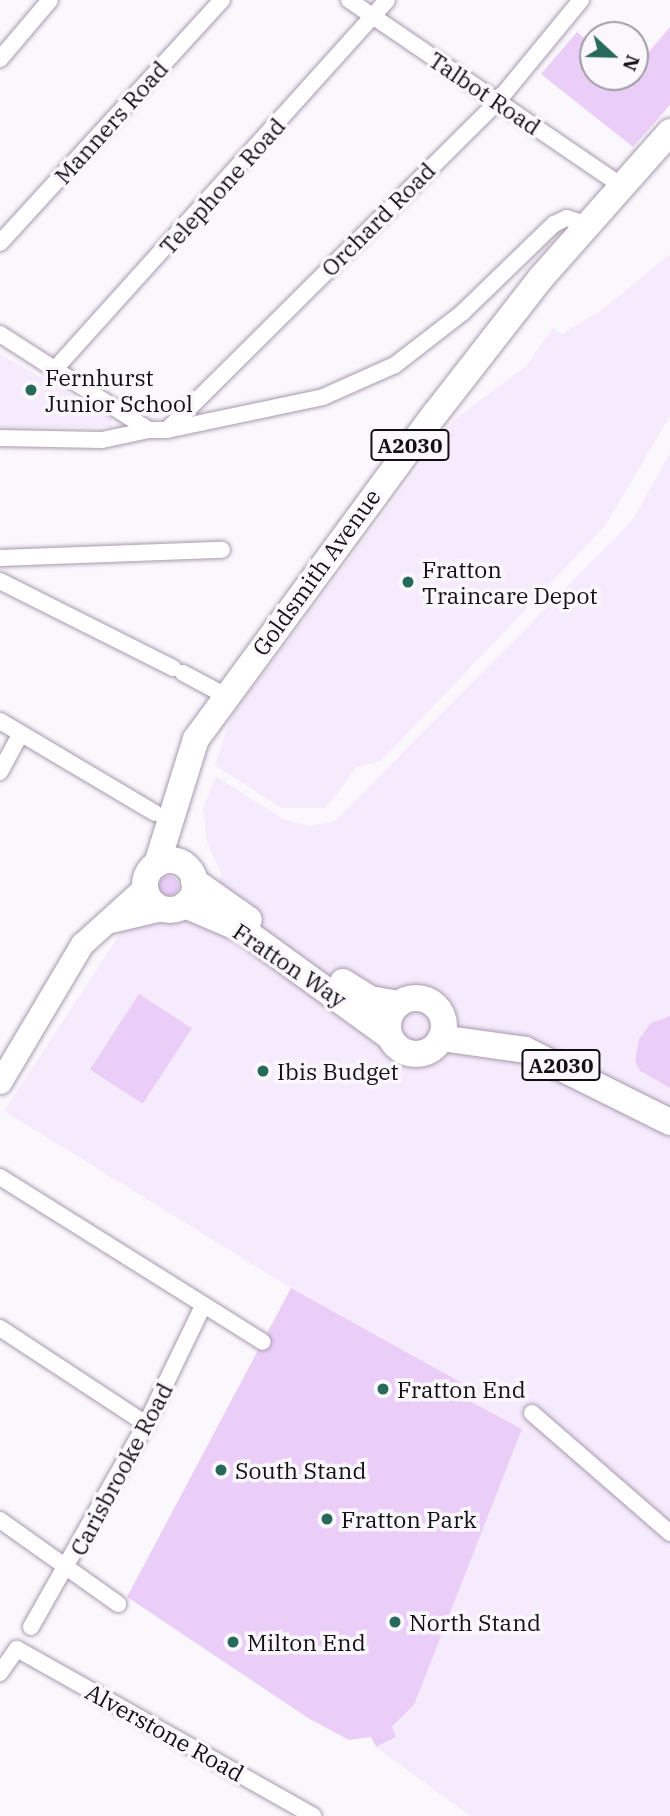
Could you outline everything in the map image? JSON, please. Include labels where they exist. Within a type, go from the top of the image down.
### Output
[{"type":"main road","name":"Goldsmith Avenue","points":[[0,1082],[82,944],[151,875],[179,801],[187,754],[226,696],[541,278],[670,132]]},
{"type":"main road","name":"Goldsmith Avenue","points":[[179,801],[182,890]]},
{"type":"main road","points":[[172,860],[182,890],[151,875],[172,860]]},
{"type":"main road","points":[[104,923],[182,890]]},
{"type":"main road","name":"Fratton Way","points":[[182,890],[370,999],[399,1004],[413,998],[436,1006],[444,1024],[441,1038],[418,1055],[400,1050],[389,1036],[243,930],[182,890]]},
{"type":"main road","points":[[389,1036],[389,1018],[399,1004]]},
{"type":"main road","name":"A2030","points":[[441,1038],[525,1050],[670,1122]]},
{"type":"street","points":[[0,59],[50,0]]},
{"type":"street","name":"Manners Road","points":[[0,243],[222,0]]},
{"type":"street","name":"Talbot Road","points":[[349,0],[622,186]]},
{"type":"street","name":"Telephone Road","points":[[55,369],[375,19],[387,0]]},
{"type":"street","name":"Orchard Road","points":[[167,430],[498,101],[581,0]]},
{"type":"street","points":[[0,438],[102,440],[149,430],[167,430],[323,397],[395,365],[566,218],[588,225]]},
{"type":"street","points":[[518,259],[541,278]]},
{"type":"street","points":[[0,334],[149,430]]},
{"type":"street","points":[[0,558],[222,550]]},
{"type":"street","points":[[0,581],[226,696]]},
{"type":"street","points":[[0,721],[155,813]]},
{"type":"street","points":[[0,772],[21,733]]},
{"type":"street","points":[[0,1177],[263,1342]]},
{"type":"street","name":"Carisbrooke Road","points":[[31,1627],[68,1569],[146,1424],[203,1306]]},
{"type":"street","points":[[0,1328],[146,1424]]},
{"type":"street","points":[[532,1413],[670,1534]]},
{"type":"street","points":[[0,1520],[118,1604]]},
{"type":"street","name":"Alverstone Road","points":[[0,1674],[17,1649],[313,1816]]},
{"type":"shaded area","points":[[670,27],[670,105],[633,147],[541,74],[577,32],[579,91],[649,91],[649,52]]},
{"type":"shaded area","points":[[670,254],[670,416],[605,526],[381,761],[357,767],[326,808],[281,808],[215,765],[231,717],[455,419],[526,366],[553,328],[562,334],[603,309]]},
{"type":"shaded area","name":"Fernhurst Junior School","points":[[0,354],[112,418],[111,427],[0,427]]},
{"type":"shaded area","points":[[670,453],[670,1816],[470,1816],[376,1747],[396,1737],[392,1728],[414,1705],[522,1429],[466,1399],[471,1388],[291,1288],[4,1111],[125,926],[196,918],[222,875],[207,843],[203,807],[216,776],[283,819],[309,826],[335,821],[632,521]]},
{"type":"shaded area","points":[[165,876],[173,876],[179,886],[173,896],[165,896],[159,890],[159,882]]},
{"type":"shaded area","points":[[139,994],[192,1028],[143,1104],[90,1069]]},
{"type":"shaded area","points":[[670,1016],[670,1088],[639,1070],[635,1060],[639,1039],[651,1023]]},
{"type":"shaded area","name":"Fratton Park","points":[[291,1288],[471,1388],[466,1399],[522,1429],[414,1705],[392,1727],[396,1737],[376,1747],[371,1737],[349,1740],[308,1718],[127,1597]]},
{"type":"place","name":"Fernhurst Junior School","points":[[31,390]]},
{"type":"place","name":"Fratton Traincare Depot","points":[[408,582]]},
{"type":"place","name":"Ibis Budget","points":[[263,1071]]},
{"type":"place","name":"Fratton End","points":[[383,1389]]},
{"type":"place","name":"South Stand","points":[[221,1470]]},
{"type":"place","name":"Fratton Park","points":[[327,1519]]},
{"type":"place","name":"North Stand","points":[[395,1622]]},
{"type":"place","name":"Milton End","points":[[233,1642]]}]
